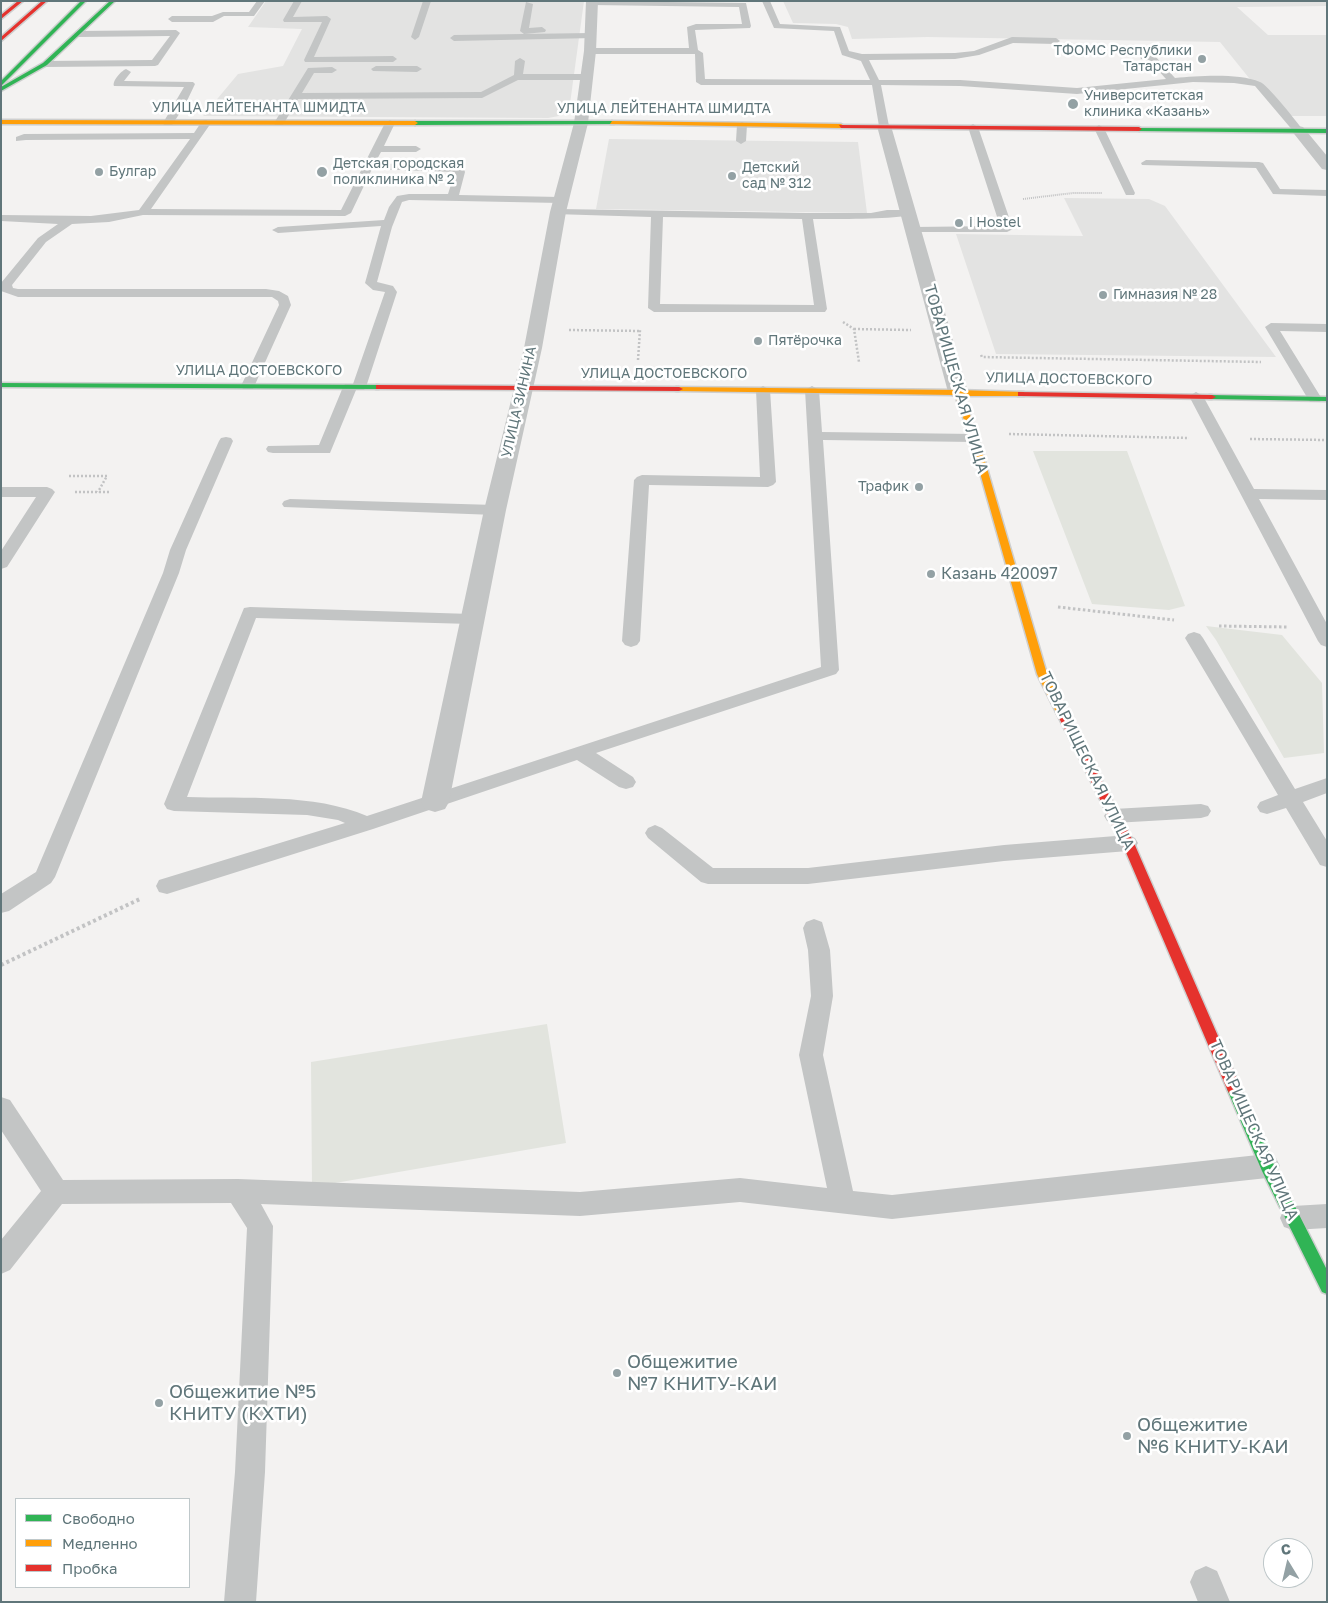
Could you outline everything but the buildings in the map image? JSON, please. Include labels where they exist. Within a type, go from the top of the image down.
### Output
[{"type":"street","points":[[1,18],[21,1]]},
{"type":"street","points":[[1,40],[45,1]]},
{"type":"street","points":[[1,84],[84,1]]},
{"type":"street","points":[[1,89],[45,64],[113,1]]},
{"type":"street","name":"УЛИЦА ЗИНИНА","points":[[435,802],[471,619],[522,388],[533,348],[559,206],[581,123],[590,51],[592,2]]},
{"type":"street","name":"УЛИЦА ЛЕЙТЕНАНТА ШМИДТА","points":[[1,122],[581,123],[1327,130]]},
{"type":"street","name":"ТОВАРИЩЕСКАЯ УЛИЦА","points":[[884,126],[958,392],[974,438],[1042,674],[1128,843],[1267,1166],[1327,1287]]},
{"type":"street","points":[[1298,130],[1327,166]]},
{"type":"street","name":"УЛИЦА ДОСТОЕВСКОГО","points":[[1,385],[812,390],[1321,399]]},
{"type":"lane","points":[[172,19],[213,19],[223,14],[251,14],[261,1]]},
{"type":"lane","points":[[298,1],[288,20],[327,20],[308,60],[393,59]]},
{"type":"lane","points":[[415,37],[427,1]]},
{"type":"lane","points":[[592,2],[743,4],[750,26],[696,27],[690,29],[694,51]]},
{"type":"lane","points":[[529,4],[524,31],[591,33]]},
{"type":"lane","points":[[765,4],[773,26],[837,29],[845,53],[862,57],[955,56],[976,53],[1012,40],[1056,40]]},
{"type":"lane","points":[[45,64],[155,63],[176,33],[78,34]]},
{"type":"lane","points":[[454,38],[530,42],[591,33]]},
{"type":"lane","points":[[590,51],[694,51],[699,53],[701,82],[960,83],[1077,91],[1194,79],[1226,80],[1258,84],[1298,130]]},
{"type":"lane","points":[[862,57],[868,63],[875,82],[884,126]]},
{"type":"lane","points":[[1144,57],[1152,58],[1172,81]]},
{"type":"lane","points":[[518,77],[520,61]]},
{"type":"lane","points":[[369,70],[417,69]]},
{"type":"lane","points":[[280,123],[311,70],[340,70]]},
{"type":"lane","points":[[126,72],[117,84],[190,84],[180,105],[168,122]]},
{"type":"lane","points":[[296,96],[482,95],[491,92],[511,78],[587,77]]},
{"type":"lane","points":[[143,212],[206,123]]},
{"type":"lane","points":[[1,218],[70,220],[129,216],[143,212],[345,213],[390,123]]},
{"type":"lane","points":[[741,141],[742,125]]},
{"type":"lane","points":[[914,230],[1007,229],[972,127]]},
{"type":"lane","points":[[1099,128],[1130,193]]},
{"type":"lane","points":[[20,139],[24,137],[197,136]]},
{"type":"lane","points":[[377,149],[416,149]]},
{"type":"lane","points":[[1146,163],[1259,166],[1277,192],[1327,193]]},
{"type":"lane","points":[[368,166],[459,169],[460,172],[453,198]]},
{"type":"lane","points":[[273,449],[325,450],[354,387],[391,292],[389,289],[376,287],[372,283],[389,223],[398,200],[402,198],[453,198],[657,215],[871,216],[887,213],[909,213]]},
{"type":"lane","points":[[657,215],[654,308],[821,309],[807,216]]},
{"type":"lane","points":[[70,220],[42,240],[6,285],[7,290],[18,293],[266,293],[281,296],[284,299],[285,305],[248,386]]},
{"type":"lane","points":[[278,230],[362,223],[389,223]]},
{"type":"lane","points":[[1321,399],[1291,362],[1271,327],[1327,328]]},
{"type":"lane","points":[[631,641],[642,480],[768,482],[763,390]]},
{"type":"lane","points":[[167,886],[435,802],[579,752],[830,670],[812,390]]},
{"type":"lane","points":[[1196,396],[1324,634]]},
{"type":"lane","points":[[814,436],[974,438]]},
{"type":"lane","points":[[1,905],[44,877],[171,573],[178,550],[226,441]]},
{"type":"lane","points":[[1,492],[47,492]]},
{"type":"lane","points":[[1,564],[47,492]]},
{"type":"lane","points":[[1248,494],[1327,495]]},
{"type":"lane","points":[[290,504],[495,510]]},
{"type":"lane","points":[[366,824],[341,813],[307,808],[174,804],[250,612],[471,619]]},
{"type":"lane","points":[[1194,638],[1327,859]]},
{"type":"lane","points":[[579,752],[626,782]]},
{"type":"lane","points":[[1267,807],[1327,785]]},
{"type":"lane","points":[[1114,816],[1201,811]]},
{"type":"lane","points":[[655,833],[708,876],[808,876],[1004,853],[1128,843]]},
{"type":"lane","points":[[814,928],[819,950],[822,996],[811,1055],[843,1202]]},
{"type":"lane","points":[[1,1108],[56,1192]]},
{"type":"lane","points":[[56,1192],[238,1191],[580,1204],[740,1190],[892,1207],[1267,1166]]},
{"type":"lane","points":[[238,1191],[260,1226],[250,1472],[240,1602]]},
{"type":"lane","points":[[1,1261],[56,1192]]},
{"type":"lane","points":[[1293,1218],[1327,1216]]},
{"type":"path","points":[[998,202],[1073,192],[1130,193]]},
{"type":"path","points":[[638,360],[641,319],[654,308]]},
{"type":"path","points":[[821,309],[854,329],[911,330]]},
{"type":"path","points":[[854,329],[859,362]]},
{"type":"path","points":[[568,330],[640,331]]},
{"type":"path","points":[[982,357],[1291,362]]},
{"type":"path","points":[[1009,434],[1327,440]]},
{"type":"path","points":[[47,492],[109,492]]},
{"type":"path","points":[[1058,607],[1177,620]]},
{"type":"path","points":[[1216,626],[1324,634]]},
{"type":"path","points":[[1,965],[167,886]]},
{"type":"shaded area","points":[[266,1],[584,1],[569,111],[559,116],[548,118],[203,116],[238,74],[283,66],[302,29],[248,27]]},
{"type":"shaded area","points":[[783,1],[1327,1],[1327,6],[1237,7],[1268,35],[1327,35],[1327,116],[1290,116],[1249,78],[1220,42],[927,37],[852,39],[848,27],[836,24],[793,23]]},
{"type":"shaded area","name":"Детский сад № 312","points":[[609,139],[858,142],[867,213],[596,209]]},
{"type":"shaded area","name":"Гимназия № 28","points":[[1064,198],[1149,199],[1165,206],[1276,357],[996,354],[956,234],[1083,236]]},
{"type":"shaded area","points":[[1033,451],[1127,451],[1185,606],[1169,610],[1092,604]]},
{"type":"shaded area","points":[[1206,626],[1282,635],[1322,683],[1324,753],[1284,758]]},
{"type":"shaded area","points":[[547,1024],[566,1143],[312,1187],[311,1062]]},
{"type":"traffic: fast","points":[[1,84],[84,1]]},
{"type":"traffic: fast","points":[[1,89],[45,64],[113,1]]},
{"type":"traffic: fast","points":[[415,123],[612,123]]},
{"type":"traffic: fast","points":[[1139,129],[1327,131]]},
{"type":"traffic: fast","points":[[1,385],[379,387]]},
{"type":"traffic: fast","points":[[1212,397],[1327,399]]},
{"type":"traffic: fast","points":[[1234,1089],[1267,1166],[1327,1287]]},
{"type":"traffic: slow","points":[[1,122],[415,123]]},
{"type":"traffic: slow","points":[[612,123],[841,126]]},
{"type":"traffic: slow","points":[[679,389],[1021,394]]},
{"type":"traffic: slow","points":[[958,392],[973,434],[1042,674],[1061,712]]},
{"type":"traffic: jam","points":[[1,18],[21,1]]},
{"type":"traffic: jam","points":[[1,40],[45,1]]},
{"type":"traffic: jam","points":[[841,126],[1139,129]]},
{"type":"traffic: jam","points":[[379,387],[679,389]]},
{"type":"traffic: jam","points":[[1021,394],[1212,397]]},
{"type":"traffic: jam","points":[[1061,712],[1128,843],[1234,1089]]},
{"type":"place","name":"ТФОМС Республики Татарстан","points":[[1202,59]]},
{"type":"place","name":"Университетская клиника «Казань»","points":[[1073,104]]},
{"type":"place","name":"Булгар","points":[[99,172]]},
{"type":"place","name":"Детская городская поликлиника № 2","points":[[322,172]]},
{"type":"place","name":"Детский сад № 312","points":[[732,176]]},
{"type":"place","name":"i Hostel","points":[[959,223]]},
{"type":"place","name":"Гимназия № 28","points":[[1103,295]]},
{"type":"place","name":"Пятёрочка","points":[[758,341]]},
{"type":"place","name":"Трафик","points":[[919,487]]},
{"type":"place","name":"Казань 420097","points":[[931,574]]},
{"type":"place","name":"Общежитие №7 КНИТУ-КАИ","points":[[617,1373]]},
{"type":"place","name":"Общежитие №5 КНИТУ (КХТИ)","points":[[159,1403]]},
{"type":"place","name":"Общежитие №6 КНИТУ-КАИ","points":[[1127,1436]]}]
